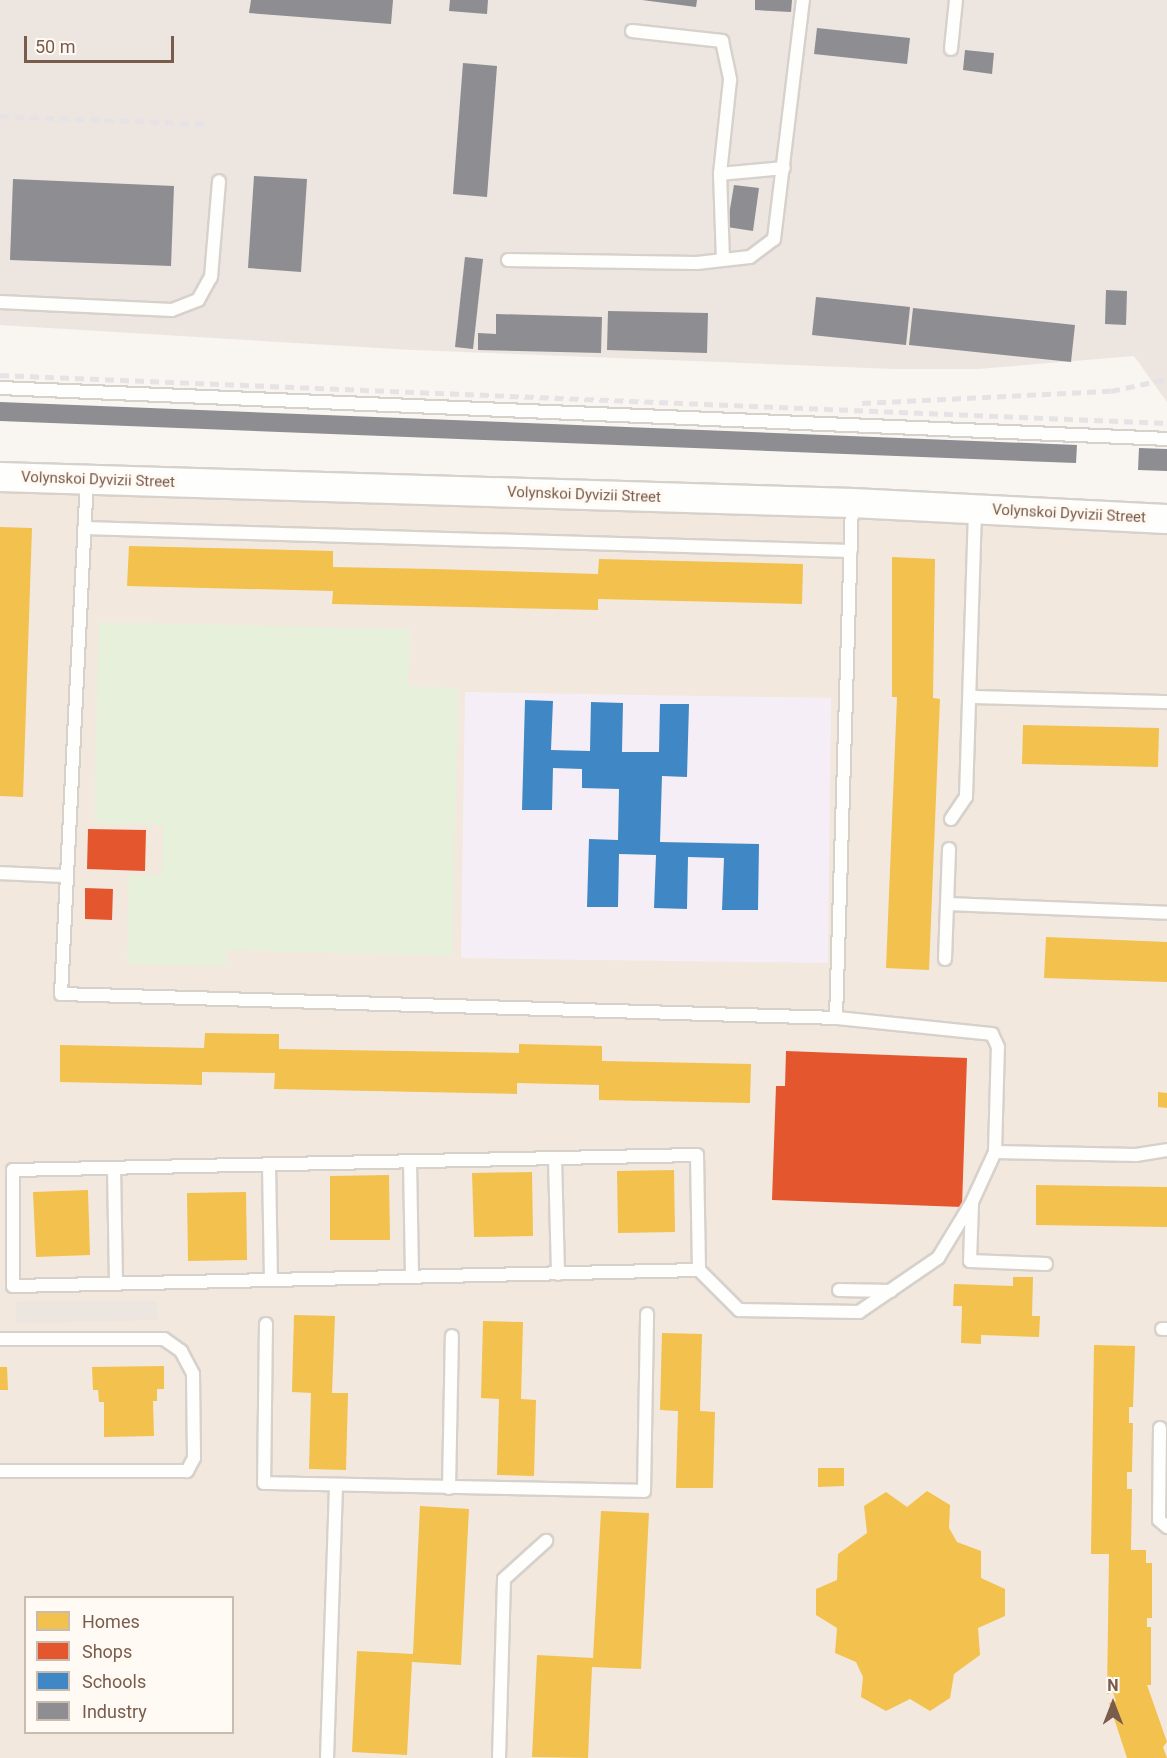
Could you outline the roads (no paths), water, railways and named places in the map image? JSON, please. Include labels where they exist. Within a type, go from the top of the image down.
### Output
[{"type":"street","name":"Volynskoi Dyvizii Street","points":[[0,477],[852,503],[1167,519]]},
{"type":"lane","points":[[507,260],[723,260],[750,256],[774,239],[803,0]]},
{"type":"lane","points":[[951,49],[956,0]]},
{"type":"lane","points":[[632,30],[722,41],[730,80],[720,174],[723,260]]},
{"type":"lane","points":[[720,174],[784,168]]},
{"type":"lane","points":[[0,302],[172,310],[198,300],[211,277],[219,181]]},
{"type":"lane","points":[[0,388],[1167,440]]},
{"type":"lane","points":[[87,479],[64,876],[61,994],[836,1018],[992,1034],[998,1047],[995,1152],[972,1202],[938,1258],[859,1312],[739,1310],[699,1270],[697,1155],[13,1170],[6,1192],[13,1286],[699,1270]]},
{"type":"lane","points":[[836,1018],[852,503]]},
{"type":"lane","points":[[951,819],[966,797],[975,509]]},
{"type":"lane","points":[[84,528],[851,551]]},
{"type":"lane","points":[[970,697],[1167,702]]},
{"type":"lane","points":[[945,959],[949,849]]},
{"type":"lane","points":[[0,873],[64,876]]},
{"type":"lane","points":[[947,904],[1167,913]]},
{"type":"lane","points":[[995,1152],[1136,1155],[1167,1150]]},
{"type":"lane","points":[[555,1158],[558,1274]]},
{"type":"lane","points":[[410,1161],[412,1277]]},
{"type":"lane","points":[[269,1165],[271,1280]]},
{"type":"lane","points":[[114,1168],[116,1284]]},
{"type":"lane","points":[[972,1202],[970,1261],[1046,1264]]},
{"type":"lane","points":[[839,1290],[891,1291]]},
{"type":"lane","points":[[266,1324],[264,1483],[644,1491],[647,1314]]},
{"type":"lane","points":[[449,1488],[452,1336]]},
{"type":"lane","points":[[0,1339],[164,1339],[181,1351],[193,1374],[194,1458],[187,1471],[0,1471]]},
{"type":"lane","points":[[1160,1428],[1159,1520],[1167,1527]]},
{"type":"lane","points":[[327,1758],[336,1485]]},
{"type":"lane","points":[[499,1758],[504,1579],[546,1541]]},
{"type":"railway","points":[[0,116],[205,124]]},
{"type":"railway","points":[[0,375],[1167,423]]},
{"type":"railway","points":[[862,403],[1111,391],[1167,379]]}]
